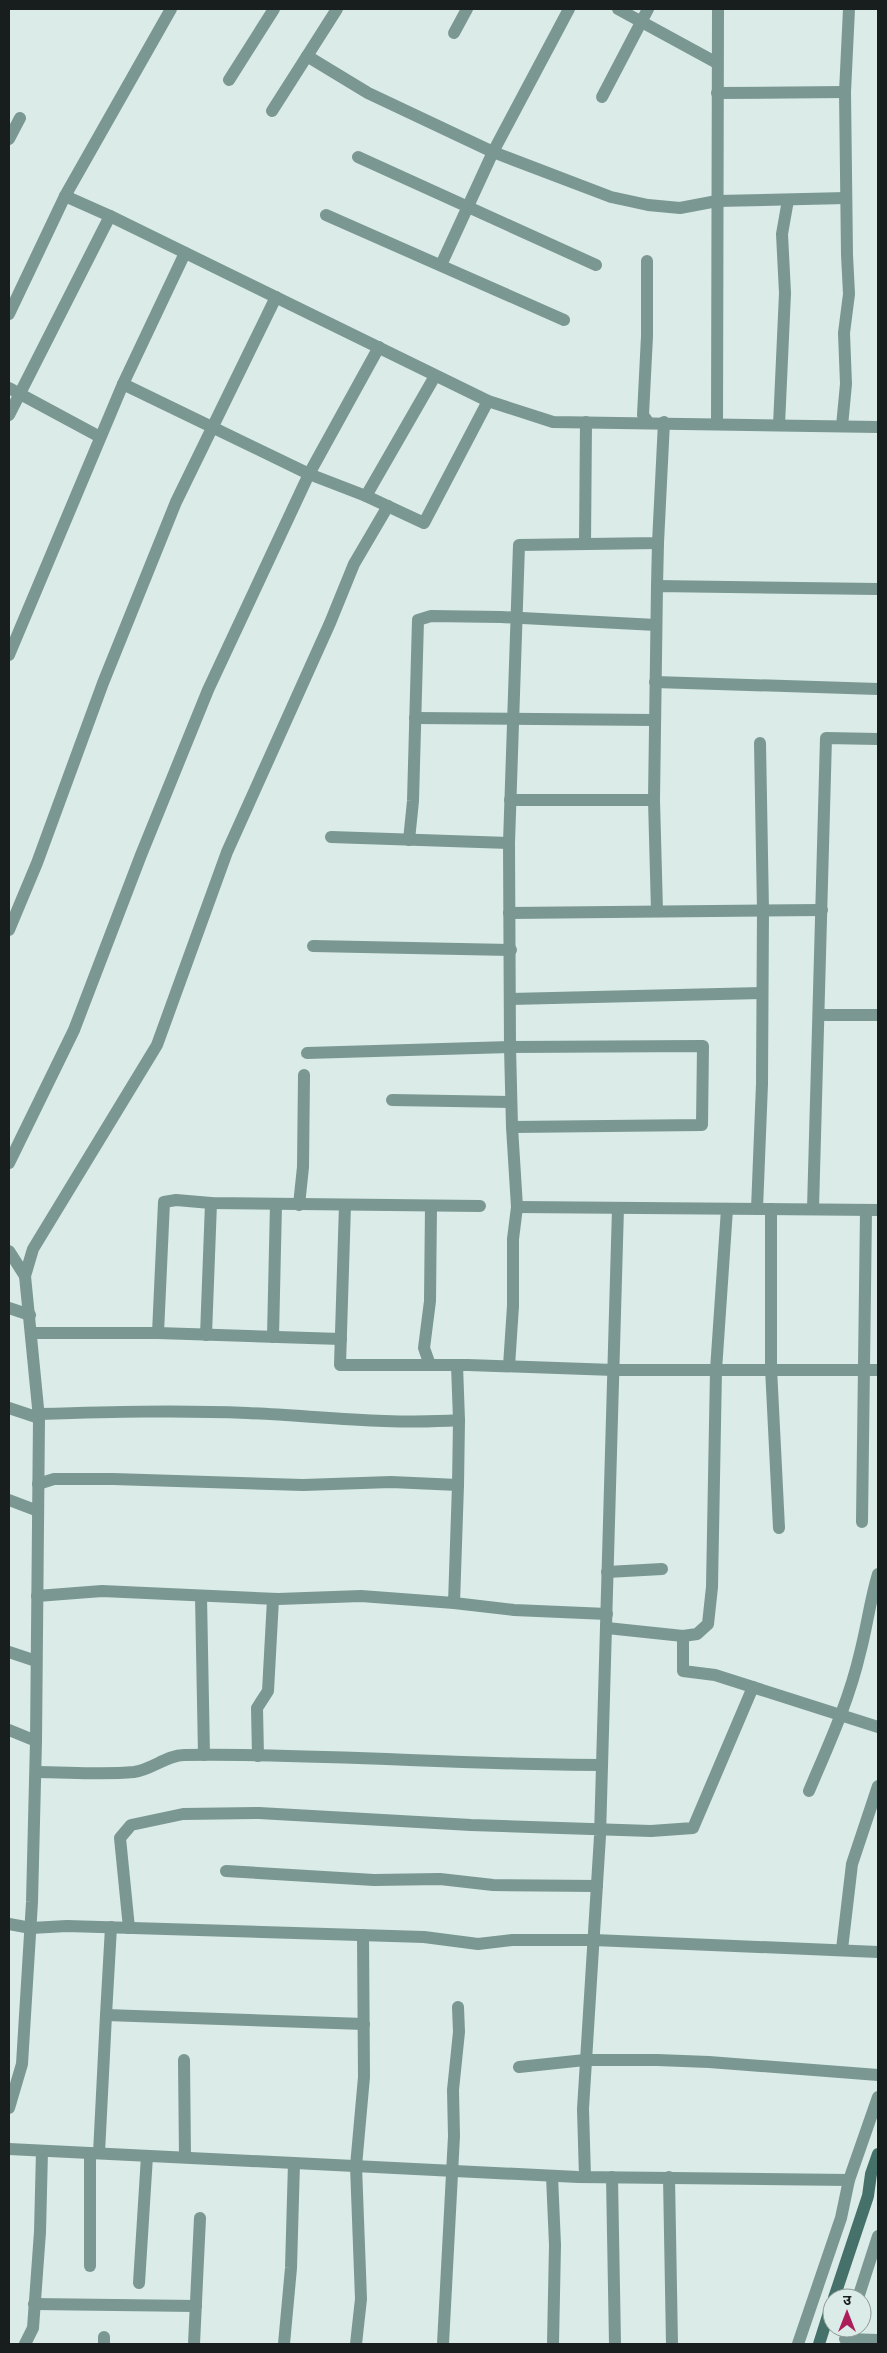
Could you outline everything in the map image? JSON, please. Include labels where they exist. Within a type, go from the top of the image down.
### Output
[{"type":"main road","points":[[837,2288],[868,2196],[871,2174],[878,2154]]},
{"type":"street","points":[[9,314],[66,196],[171,9]]},
{"type":"street","points":[[229,80],[274,9]]},
{"type":"street","points":[[272,111],[336,9]]},
{"type":"street","points":[[454,33],[467,9]]},
{"type":"street","points":[[441,265],[493,152],[569,9]]},
{"type":"street","points":[[618,9],[717,63]]},
{"type":"street","points":[[602,97],[648,9]]},
{"type":"street","points":[[717,424],[718,9]]},
{"type":"street","points":[[842,426],[846,384],[844,333],[849,294],[845,92],[848,9]]},
{"type":"street","points":[[306,56],[368,93],[493,152],[611,197],[648,206],[680,208],[717,200],[846,198]]},
{"type":"street","points":[[717,93],[845,92]]},
{"type":"street","points":[[9,139],[20,118]]},
{"type":"street","points":[[358,156],[596,265]]},
{"type":"street","points":[[66,196],[488,401],[553,422],[664,422],[878,427]]},
{"type":"street","points":[[779,425],[785,293],[782,234],[788,200]]},
{"type":"street","points":[[326,215],[564,320]]},
{"type":"street","points":[[9,415],[14,390],[110,216]]},
{"type":"street","points":[[9,655],[123,384],[185,253]]},
{"type":"street","points":[[647,262],[647,336],[643,415],[648,422]]},
{"type":"street","points":[[9,930],[37,863],[104,684],[176,502],[276,297]]},
{"type":"street","points":[[9,1163],[74,1030],[141,855],[208,690],[309,474],[379,347]]},
{"type":"street","points":[[366,496],[435,376]]},
{"type":"street","points":[[123,384],[309,474],[366,496],[424,524],[488,401]]},
{"type":"street","points":[[14,390],[100,437]]},
{"type":"street","points":[[584,544],[586,422]]},
{"type":"street","points":[[657,911],[654,800],[655,682],[658,543],[664,422]]},
{"type":"street","points":[[9,2108],[22,2064],[31,1928],[36,1772],[39,1416],[25,1276],[33,1249],[158,1045],[228,852],[330,623],[354,564],[388,506]]},
{"type":"street","points":[[509,1366],[513,1306],[513,1239],[517,1207],[511,1102],[509,843],[519,544],[658,543]]},
{"type":"street","points":[[657,586],[878,589]]},
{"type":"street","points":[[409,840],[413,801],[418,620],[431,616],[501,617],[656,625]]},
{"type":"street","points":[[655,682],[878,689]]},
{"type":"street","points":[[415,718],[513,717],[655,720]]},
{"type":"street","points":[[813,1210],[826,738],[878,739]]},
{"type":"street","points":[[757,1209],[762,993],[760,743]]},
{"type":"street","points":[[510,800],[654,800]]},
{"type":"street","points":[[331,837],[509,843]]},
{"type":"street","points":[[509,913],[822,910]]},
{"type":"street","points":[[313,946],[511,950]]},
{"type":"street","points":[[510,999],[762,993]]},
{"type":"street","points":[[819,1015],[878,1015]]},
{"type":"street","points":[[307,1053],[510,1047],[703,1046],[702,1125],[512,1126]]},
{"type":"street","points":[[298,1204],[304,1167],[304,1075]]},
{"type":"street","points":[[392,1100],[511,1102]]},
{"type":"street","points":[[158,1334],[164,1202],[176,1200],[211,1203],[480,1206]]},
{"type":"street","points":[[206,1335],[211,1203]]},
{"type":"street","points":[[273,1337],[276,1204]]},
{"type":"street","points":[[345,1205],[340,1365],[457,1364],[614,1370],[771,1368],[878,1370]]},
{"type":"street","points":[[430,1364],[424,1348],[430,1301],[431,1206]]},
{"type":"street","points":[[517,1207],[872,1210],[864,1370],[862,1522]]},
{"type":"street","points":[[585,2177],[583,2109],[600,1828],[618,1208]]},
{"type":"street","points":[[607,1628],[683,1636],[697,1634],[708,1624],[712,1587],[716,1370],[727,1209]]},
{"type":"street","points":[[771,1209],[771,1368],[779,1528]]},
{"type":"street","points":[[9,1251],[25,1276]]},
{"type":"street","points":[[9,1308],[30,1315]]},
{"type":"street","points":[[31,1333],[341,1339]]},
{"type":"street","points":[[454,1603],[459,1420],[457,1364]]},
{"type":"street","points":[[9,1408],[39,1416],[97,1412],[244,1413],[361,1419],[459,1420]]},
{"type":"street","points":[[38,1484],[54,1478],[112,1478],[304,1485],[391,1482],[458,1485]]},
{"type":"street","points":[[9,1500],[38,1511]]},
{"type":"street","points":[[607,1572],[662,1569]]},
{"type":"street","points":[[809,1791],[842,1715],[860,1654],[870,1600],[878,1574]]},
{"type":"street","points":[[37,1596],[102,1591],[274,1599],[361,1596],[454,1603],[514,1610],[607,1614]]},
{"type":"street","points":[[201,1596],[204,1755]]},
{"type":"street","points":[[258,1756],[257,1708],[268,1691],[274,1599]]},
{"type":"street","points":[[683,1636],[683,1671],[715,1675],[878,1727]]},
{"type":"street","points":[[9,1652],[36,1661]]},
{"type":"street","points":[[128,1928],[120,1838],[131,1826],[182,1814],[268,1813],[471,1825],[651,1831],[693,1828],[753,1687]]},
{"type":"street","points":[[9,1730],[36,1741]]},
{"type":"street","points":[[36,1772],[136,1772],[181,1755],[316,1755],[373,1760],[423,1760],[476,1764],[601,1765]]},
{"type":"street","points":[[842,1949],[852,1864],[878,1786]]},
{"type":"street","points":[[226,1871],[374,1880],[440,1879],[493,1885],[597,1886]]},
{"type":"street","points":[[9,1924],[31,1928],[112,1927],[424,1936],[478,1944],[512,1940],[594,1940],[878,1952]]},
{"type":"street","points":[[90,2266],[94,2153],[112,1927]]},
{"type":"street","points":[[356,2344],[360,2299],[356,2166],[364,2077],[363,1935]]},
{"type":"street","points":[[443,2344],[454,2136],[452,2090],[460,2032],[458,2007]]},
{"type":"street","points":[[106,2015],[364,2024]]},
{"type":"street","points":[[184,2060],[185,2158]]},
{"type":"street","points":[[519,2067],[585,2060],[709,2062],[878,2075]]},
{"type":"street","points":[[798,2344],[841,2218],[849,2180],[878,2097]]},
{"type":"street","points":[[9,2149],[552,2176],[668,2176],[849,2180]]},
{"type":"street","points":[[26,2344],[33,2328],[40,2232],[42,2151]]},
{"type":"street","points":[[139,2283],[147,2156]]},
{"type":"street","points":[[284,2344],[291,2259],[294,2163]]},
{"type":"street","points":[[552,2176],[555,2245],[552,2344]]},
{"type":"street","points":[[668,2176],[672,2344]]},
{"type":"street","points":[[612,2177],[615,2344]]},
{"type":"street","points":[[194,2344],[200,2218]]},
{"type":"street","points":[[861,2288],[878,2236]]},
{"type":"street","points":[[34,2304],[196,2306]]},
{"type":"street","points":[[857,2338],[878,2340]]}]
